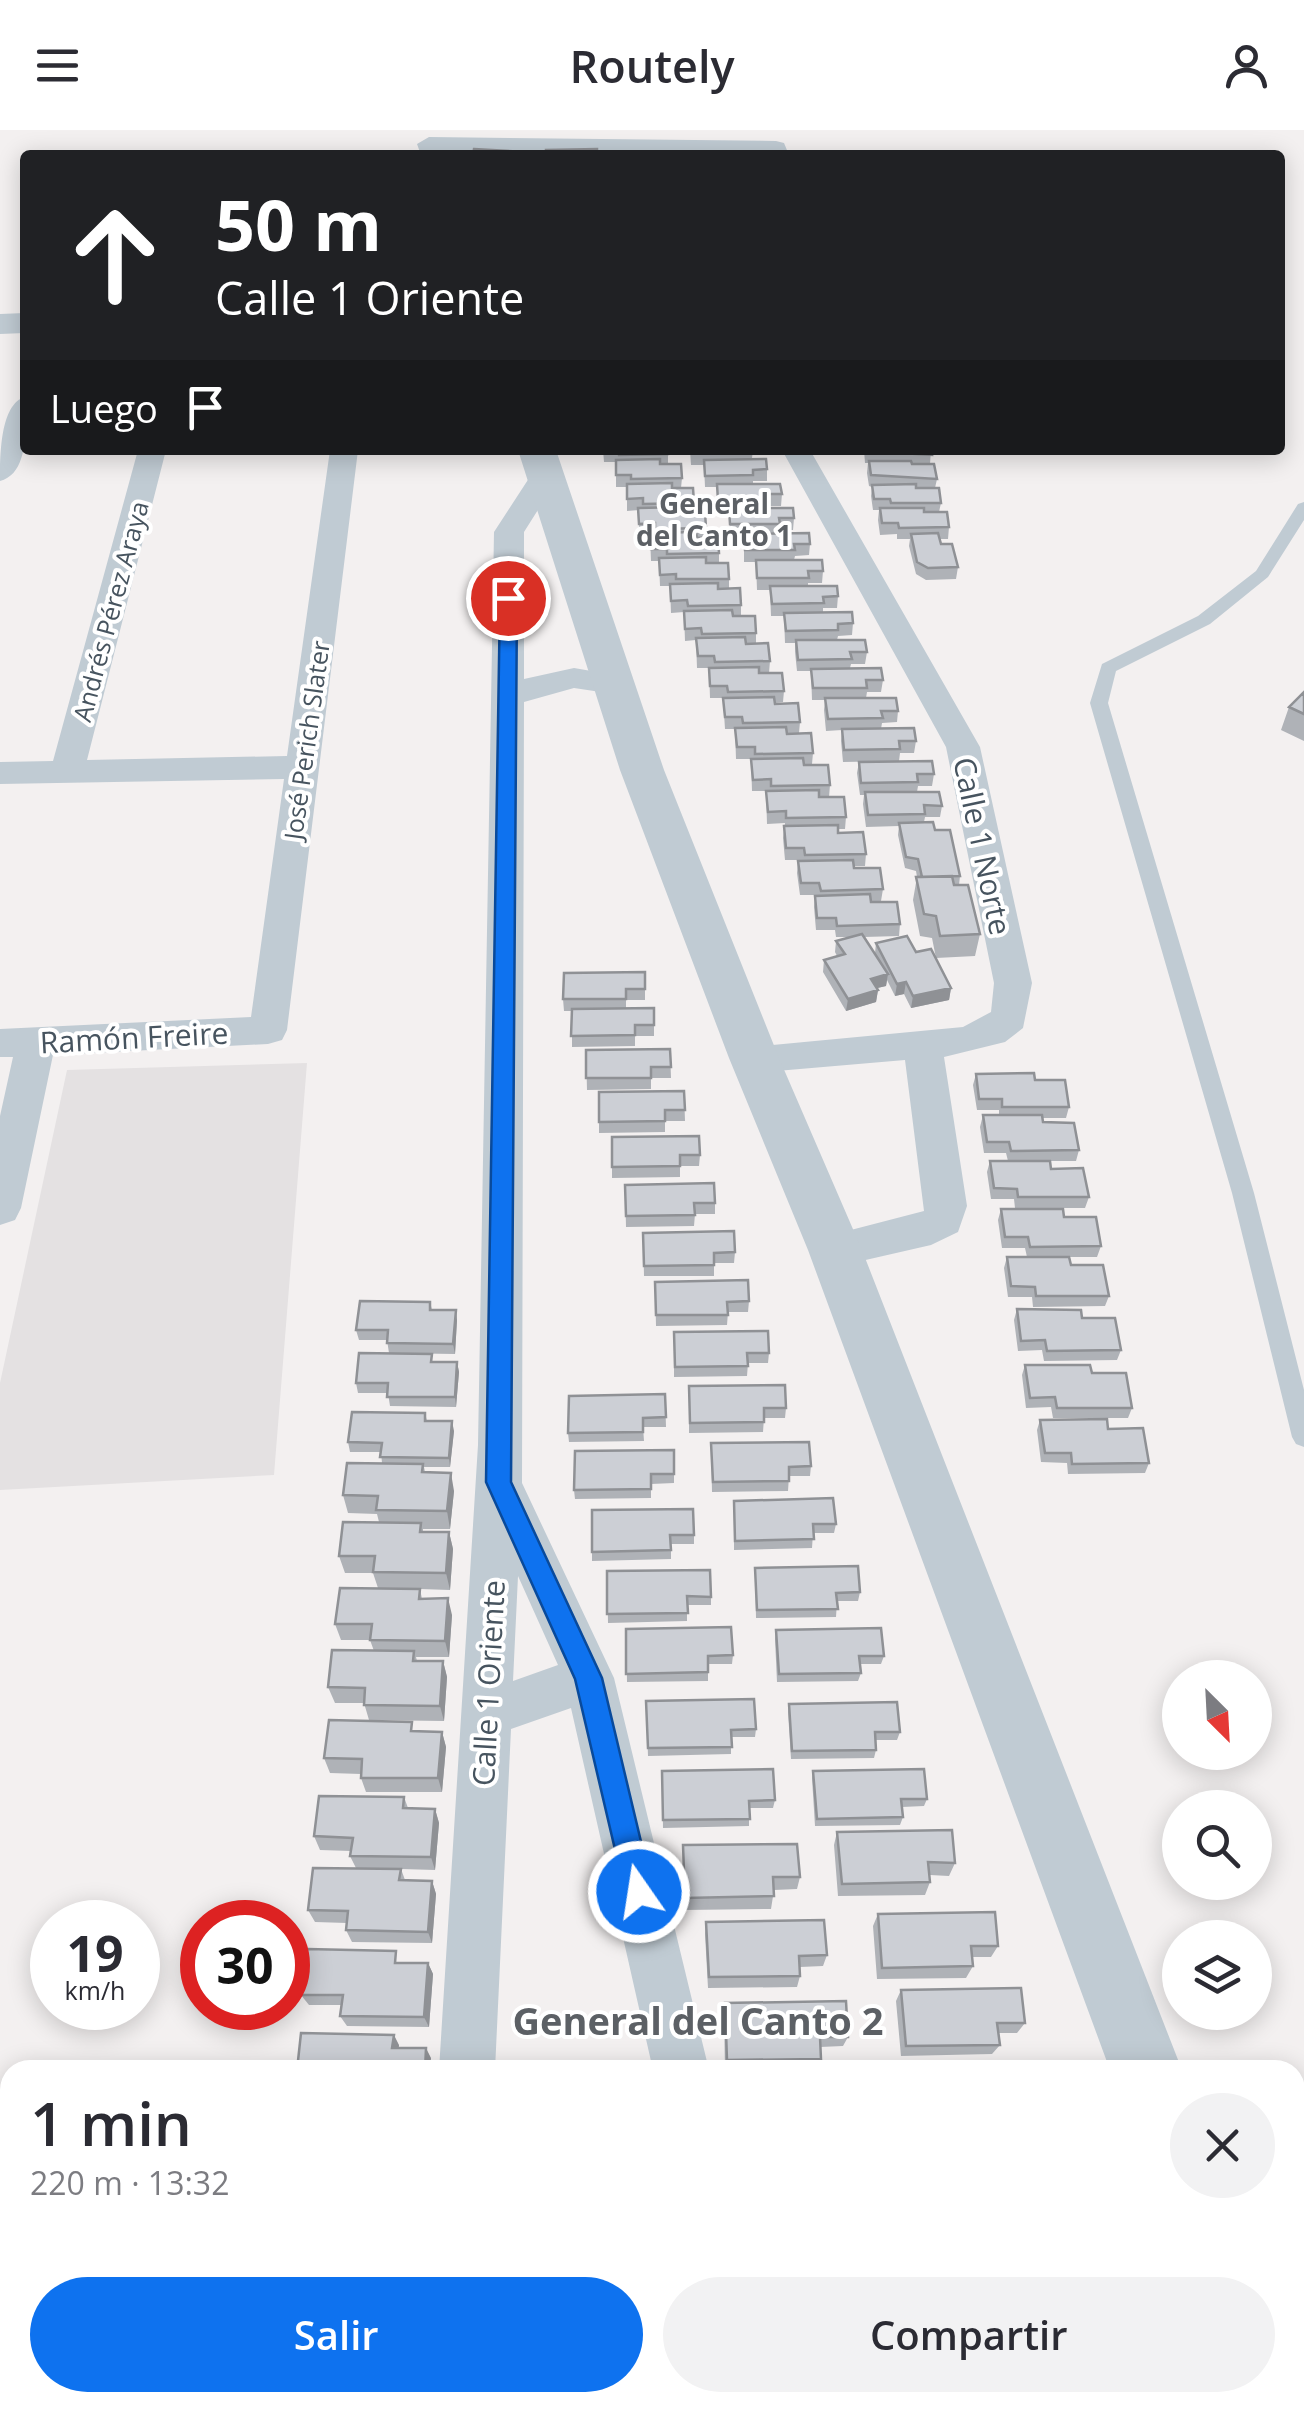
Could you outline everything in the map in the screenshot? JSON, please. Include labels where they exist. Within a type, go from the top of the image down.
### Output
[{"type":"street","points":[[431,150],[612,150]]},
{"type":"street","points":[[0,472],[20,418]]},
{"type":"street","name":"Andrés Pérez Araya","points":[[67,773],[151,455]]},
{"type":"street","name":"José Perich Slater","points":[[268,1030],[343,455]]},
{"type":"street","name":"Calle 1 Norte","points":[[754,1058],[923,1048],[978,1037],[1009,1018],[1012,984],[962,746],[800,455]]},
{"type":"street","points":[[541,463],[642,770],[754,1058],[835,1250],[1142,2060]]},
{"type":"street","name":"Calle 1 Oriente","points":[[468,2060],[498,1482],[509,532],[541,463]]},
{"type":"street","points":[[508,696],[566,679],[596,676],[614,684]]},
{"type":"street","points":[[0,773],[303,767]]},
{"type":"street","name":"Ramón Freire","points":[[18,1042],[268,1030]]},
{"type":"street","points":[[0,1208],[18,1042]]},
{"type":"street","points":[[835,1250],[931,1228],[942,1220],[946,1206],[923,1048]]},
{"type":"street","points":[[498,1482],[588,1678],[679,2060]]},
{"type":"street","points":[[486,1714],[588,1678]]},
{"type":"lane","points":[[1304,508],[1262,574],[1204,620],[1108,668],[1099,703],[1243,1193],[1304,1436]]},
{"type":"shaded area","points":[[307,1063],[274,1475],[0,1490],[0,1383],[67,1070]]},
{"type":"building","points":[[660,459],[660,464],[681,464],[682,478],[631,479],[631,475],[616,475],[616,460]]},
{"type":"building","points":[[766,459],[767,469],[753,470],[753,475],[705,476],[704,460]]},
{"type":"building","points":[[869,461],[934,464],[937,479],[871,475]]},
{"type":"building","points":[[672,483],[672,488],[693,488],[694,503],[643,504],[643,498],[627,499],[627,484]]},
{"type":"building","points":[[717,484],[780,484],[782,494],[767,494],[767,500],[718,501]]},
{"type":"building","points":[[916,484],[916,488],[939,488],[941,503],[874,499],[872,485]]},
{"type":"building","points":[[684,507],[684,513],[705,512],[706,528],[655,529],[655,523],[639,524],[638,508]]},
{"type":"building","points":[[729,508],[793,508],[794,518],[779,518],[780,524],[730,524]]},
{"type":"building","points":[[880,508],[947,512],[949,527],[899,528],[898,523],[882,523]]},
{"type":"building","points":[[696,532],[697,538],[718,537],[719,553],[667,554],[667,549],[651,549],[650,533]]},
{"type":"building","points":[[809,533],[810,544],[794,544],[795,550],[745,550],[744,534]]},
{"type":"building","points":[[938,533],[941,544],[952,544],[958,567],[928,568],[917,562],[911,534]]},
{"type":"building","points":[[706,557],[706,563],[728,563],[729,579],[676,579],[676,574],[660,575],[659,558]]},
{"type":"building","points":[[756,560],[822,560],[823,571],[808,571],[809,578],[757,578]]},
{"type":"building","points":[[718,583],[718,589],[740,588],[741,605],[688,606],[687,600],[671,601],[670,584]]},
{"type":"building","points":[[770,586],[837,586],[838,596],[823,597],[824,603],[772,604]]},
{"type":"building","points":[[732,610],[733,616],[755,616],[756,633],[702,634],[701,628],[685,629],[684,611]]},
{"type":"building","points":[[852,612],[853,623],[838,624],[838,630],[786,631],[784,613]]},
{"type":"building","points":[[745,637],[746,644],[768,643],[770,661],[715,662],[714,656],[698,656],[696,638]]},
{"type":"building","points":[[796,640],[865,640],[867,652],[850,652],[852,659],[798,660]]},
{"type":"building","points":[[759,667],[759,673],[782,673],[784,691],[728,692],[727,686],[710,686],[709,668]]},
{"type":"building","points":[[881,668],[883,680],[866,680],[867,688],[813,688],[811,669]]},
{"type":"building","points":[[1304,692],[1304,714],[1289,707]]},
{"type":"building","points":[[774,697],[775,704],[798,703],[800,722],[743,723],[742,717],[725,717],[723,698]]},
{"type":"building","points":[[825,698],[896,698],[898,711],[881,711],[883,718],[828,719]]},
{"type":"building","points":[[786,727],[787,734],[811,733],[813,753],[755,754],[755,747],[737,747],[735,728]]},
{"type":"building","points":[[914,728],[916,741],[899,741],[900,749],[844,750],[842,729]]},
{"type":"building","points":[[803,758],[804,765],[828,765],[830,785],[771,786],[771,779],[753,780],[751,759]]},
{"type":"building","points":[[932,761],[934,774],[917,774],[918,782],[861,783],[859,762]]},
{"type":"building","points":[[819,790],[819,797],[844,797],[846,817],[786,818],[786,811],[768,812],[766,791]]},
{"type":"building","points":[[865,792],[939,792],[942,806],[924,805],[925,814],[868,815]]},
{"type":"building","points":[[933,822],[935,830],[950,830],[960,876],[922,877],[918,859],[906,857],[899,823]]},
{"type":"building","points":[[838,825],[838,833],[863,832],[866,854],[805,855],[804,848],[786,848],[784,826]]},
{"type":"building","points":[[853,860],[854,868],[880,868],[883,889],[821,891],[819,883],[801,883],[798,861]]},
{"type":"building","points":[[952,876],[954,885],[968,885],[980,934],[940,936],[936,916],[924,914],[916,877]]},
{"type":"building","points":[[870,894],[871,902],[897,902],[900,924],[837,926],[836,918],[817,918],[815,896]]},
{"type":"building","points":[[862,934],[888,974],[871,979],[878,990],[848,999],[824,960],[845,954],[836,941]]},
{"type":"building","points":[[907,936],[916,952],[931,949],[951,988],[913,996],[906,982],[897,984],[876,943]]},
{"type":"building","points":[[645,972],[645,989],[626,989],[626,999],[563,999],[564,973]]},
{"type":"building","points":[[654,1008],[654,1025],[635,1025],[635,1035],[571,1036],[572,1009]]},
{"type":"building","points":[[670,1049],[671,1067],[651,1067],[651,1078],[586,1078],[586,1050]]},
{"type":"building","points":[[1034,1073],[1035,1080],[1065,1080],[1069,1107],[1002,1107],[1002,1099],[979,1099],[976,1074]]},
{"type":"building","points":[[684,1091],[685,1110],[665,1110],[665,1121],[599,1122],[599,1092]]},
{"type":"building","points":[[983,1115],[1042,1115],[1043,1122],[1074,1123],[1079,1150],[1011,1151],[1009,1142],[987,1142]]},
{"type":"building","points":[[699,1136],[700,1155],[680,1155],[680,1166],[612,1167],[612,1137]]},
{"type":"building","points":[[990,1161],[1050,1161],[1051,1169],[1083,1168],[1089,1197],[1018,1197],[1017,1189],[994,1188]]},
{"type":"building","points":[[714,1183],[715,1203],[694,1203],[695,1215],[626,1216],[625,1185]]},
{"type":"building","points":[[1001,1209],[1063,1209],[1064,1217],[1096,1217],[1101,1246],[1030,1247],[1028,1237],[1005,1237]]},
{"type":"building","points":[[734,1231],[735,1252],[714,1253],[714,1265],[644,1266],[643,1233]]},
{"type":"building","points":[[1007,1257],[1069,1257],[1071,1265],[1103,1265],[1109,1296],[1036,1296],[1035,1287],[1011,1286]]},
{"type":"building","points":[[748,1280],[749,1301],[727,1302],[728,1315],[656,1315],[655,1282]]},
{"type":"building","points":[[360,1301],[430,1302],[430,1310],[456,1310],[453,1344],[387,1343],[388,1330],[356,1330]]},
{"type":"building","points":[[1017,1309],[1081,1310],[1082,1318],[1115,1318],[1121,1350],[1047,1351],[1045,1340],[1021,1341]]},
{"type":"building","points":[[768,1331],[769,1353],[747,1353],[748,1366],[675,1367],[674,1332]]},
{"type":"building","points":[[359,1353],[432,1354],[431,1362],[457,1362],[455,1397],[387,1397],[388,1383],[356,1383]]},
{"type":"building","points":[[1025,1365],[1090,1365],[1092,1373],[1126,1373],[1132,1408],[1057,1408],[1055,1397],[1030,1398]]},
{"type":"building","points":[[785,1385],[786,1408],[764,1408],[764,1422],[690,1423],[689,1386]]},
{"type":"building","points":[[665,1394],[666,1417],[643,1418],[643,1432],[568,1433],[569,1396]]},
{"type":"building","points":[[352,1412],[425,1413],[425,1421],[452,1421],[449,1458],[380,1457],[382,1443],[348,1442]]},
{"type":"building","points":[[1107,1419],[1108,1429],[1143,1428],[1149,1463],[1072,1464],[1071,1453],[1045,1453],[1040,1420]]},
{"type":"building","points":[[809,1442],[811,1466],[789,1467],[789,1481],[713,1482],[711,1443]]},
{"type":"building","points":[[674,1450],[674,1474],[651,1474],[651,1489],[574,1490],[575,1451]]},
{"type":"building","points":[[347,1463],[423,1464],[422,1472],[451,1473],[447,1511],[376,1510],[378,1496],[343,1495]]},
{"type":"building","points":[[833,1498],[836,1524],[813,1524],[814,1539],[735,1541],[734,1501]]},
{"type":"building","points":[[693,1509],[694,1535],[670,1535],[671,1550],[592,1552],[592,1510]]},
{"type":"building","points":[[343,1522],[421,1523],[420,1532],[449,1532],[446,1573],[373,1572],[375,1556],[339,1556]]},
{"type":"building","points":[[858,1566],[860,1592],[836,1593],[838,1609],[757,1610],[755,1568]]},
{"type":"building","points":[[710,1570],[711,1597],[687,1596],[688,1613],[607,1614],[607,1571]]},
{"type":"building","points":[[340,1588],[420,1589],[419,1599],[448,1598],[445,1641],[370,1640],[372,1624],[335,1624]]},
{"type":"building","points":[[731,1627],[733,1655],[708,1656],[708,1672],[626,1674],[626,1629]]},
{"type":"building","points":[[881,1628],[884,1656],[859,1656],[861,1673],[779,1674],[776,1630]]},
{"type":"building","points":[[332,1650],[414,1651],[413,1661],[443,1661],[440,1706],[364,1705],[365,1688],[328,1687]]},
{"type":"building","points":[[754,1699],[756,1729],[731,1730],[732,1747],[648,1748],[646,1701]]},
{"type":"building","points":[[897,1702],[900,1732],[875,1732],[876,1750],[792,1751],[789,1704]]},
{"type":"building","points":[[329,1720],[412,1722],[411,1731],[442,1732],[438,1778],[361,1778],[362,1759],[324,1758]]},
{"type":"building","points":[[773,1769],[775,1800],[749,1801],[750,1819],[663,1820],[662,1771]]},
{"type":"building","points":[[924,1769],[927,1799],[901,1799],[903,1817],[817,1819],[813,1771]]},
{"type":"building","points":[[319,1796],[404,1797],[403,1808],[435,1809],[431,1857],[350,1856],[353,1838],[314,1836]]},
{"type":"building","points":[[952,1830],[955,1863],[928,1862],[930,1882],[842,1884],[837,1832]]},
{"type":"building","points":[[797,1844],[800,1877],[773,1877],[774,1896],[685,1898],[683,1845]]},
{"type":"building","points":[[313,1868],[401,1869],[399,1880],[432,1881],[428,1932],[346,1930],[348,1911],[310,1910]]},
{"type":"building","points":[[995,1912],[998,1946],[971,1946],[973,1966],[882,1968],[878,1914]]},
{"type":"building","points":[[824,1920],[827,1955],[799,1956],[800,1976],[709,1977],[706,1922]]},
{"type":"building","points":[[310,1949],[396,1951],[395,1963],[428,1963],[424,2017],[340,2016],[343,1995],[310,1995]]},
{"type":"building","points":[[1021,1988],[1025,2023],[997,2023],[1000,2045],[906,2046],[901,1990]]},
{"type":"building","points":[[846,2001],[848,2037],[820,2037],[821,2059],[727,2060],[725,2003]]},
{"type":"building","points":[[301,2033],[394,2035],[392,2048],[426,2048],[425,2060],[298,2060]]},
{"type":"district","name":"General del Canto 1","points":[[714,519]]},
{"type":"district","name":"General del Canto 2","points":[[698,2020]]},
{"type":"route","points":[[508,598],[498,1482],[588,1678],[639,1892]]}]
